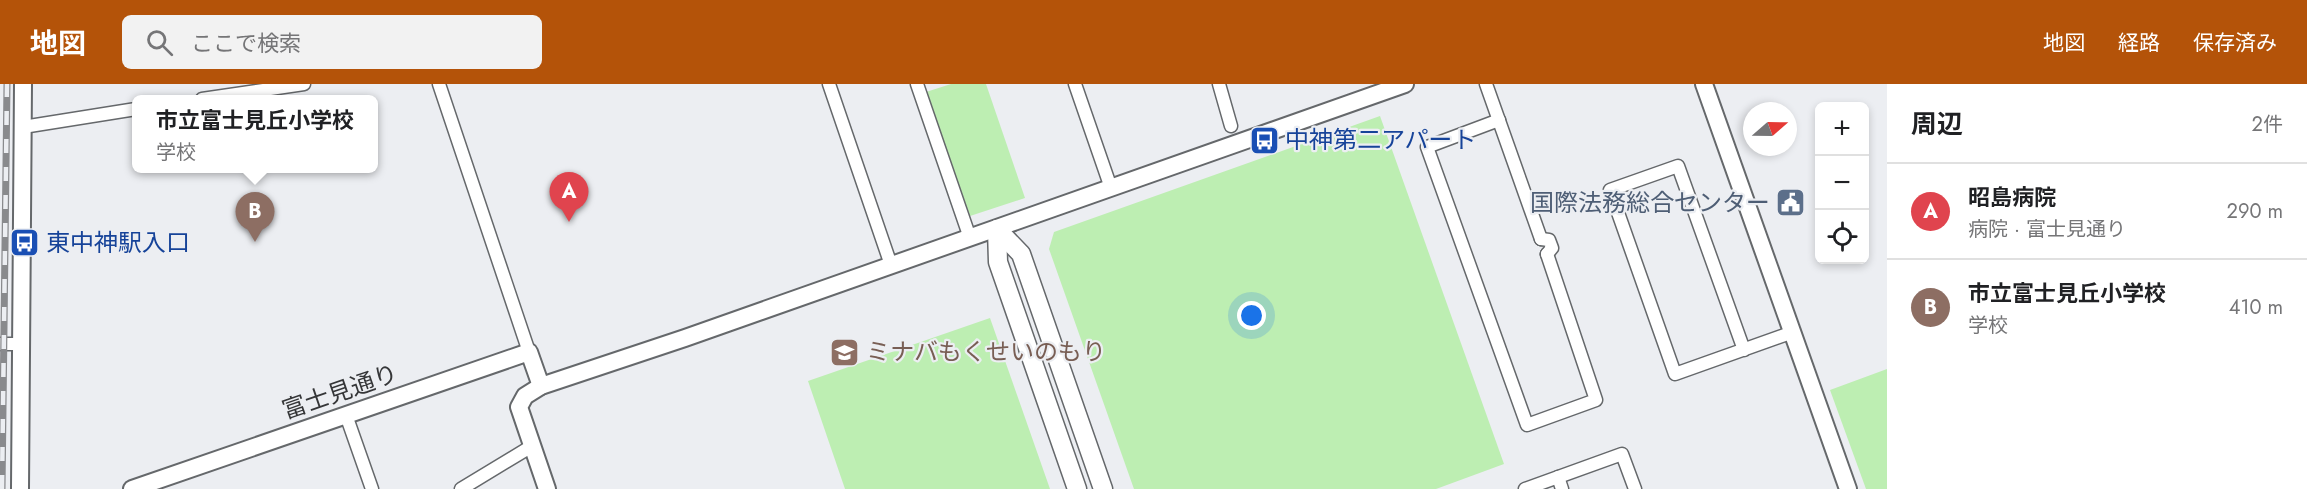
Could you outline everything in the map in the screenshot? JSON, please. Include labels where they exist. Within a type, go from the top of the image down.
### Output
[{"type":"main road","points":[[997,229],[998,262],[1077,489]]},
{"type":"main road","points":[[997,229],[1021,254],[1103,489]]},
{"type":"street","points":[[20,489],[24,84]]},
{"type":"street","points":[[229,95],[304,84]]},
{"type":"street","points":[[439,84],[541,386]]},
{"type":"street","points":[[829,84],[891,265]]},
{"type":"street","points":[[917,84],[970,238]]},
{"type":"street","points":[[1075,84],[1111,188]]},
{"type":"street","points":[[1219,84],[1231,126]]},
{"type":"street","points":[[547,489],[519,407],[525,396],[541,386],[997,229],[1405,84]]},
{"type":"street","points":[[1486,84],[1499,120],[1541,239],[1546,238],[1552,243],[1551,251],[1546,254],[1596,400],[1527,425],[1427,147],[1499,120]]},
{"type":"street","points":[[1704,84],[1848,489]]},
{"type":"street","points":[[23,126],[132,110]]},
{"type":"street","points":[[1744,350],[1678,166],[1610,190],[1675,374],[1744,350],[1793,332]]},
{"type":"street","points":[[0,344],[20,344]]},
{"type":"street","name":"富士見通り","points":[[132,489],[529,352]]},
{"type":"street","points":[[346,415],[372,489]]},
{"type":"street","points":[[461,489],[532,446]]},
{"type":"street","points":[[1525,489],[1560,483],[1622,454],[1635,489]]},
{"type":"green space","points":[[951,84],[986,84],[1025,198],[970,216],[926,92]]},
{"type":"green space","points":[[1380,116],[1504,464],[1436,489],[1134,489],[1049,249],[1054,232]]},
{"type":"green space","points":[[990,318],[1050,489],[845,489],[808,381]]},
{"type":"green space","points":[[1887,369],[1887,489],[1866,489],[1830,390]]},
{"type":"railway","points":[[2,489],[7,84]]},
{"type":"place","name":"中神第二アパート","points":[[1264,140]]},
{"type":"place","name":"国際法務総合センター","points":[[1791,203]]},
{"type":"place","name":"昭島病院","points":[[569,222]]},
{"type":"place","name":"市立富士見丘小学校","points":[[255,242]]},
{"type":"place","name":"東中神駅入口","points":[[25,243]]},
{"type":"place","name":"ミナバもくせいのもり","points":[[845,352]]}]
